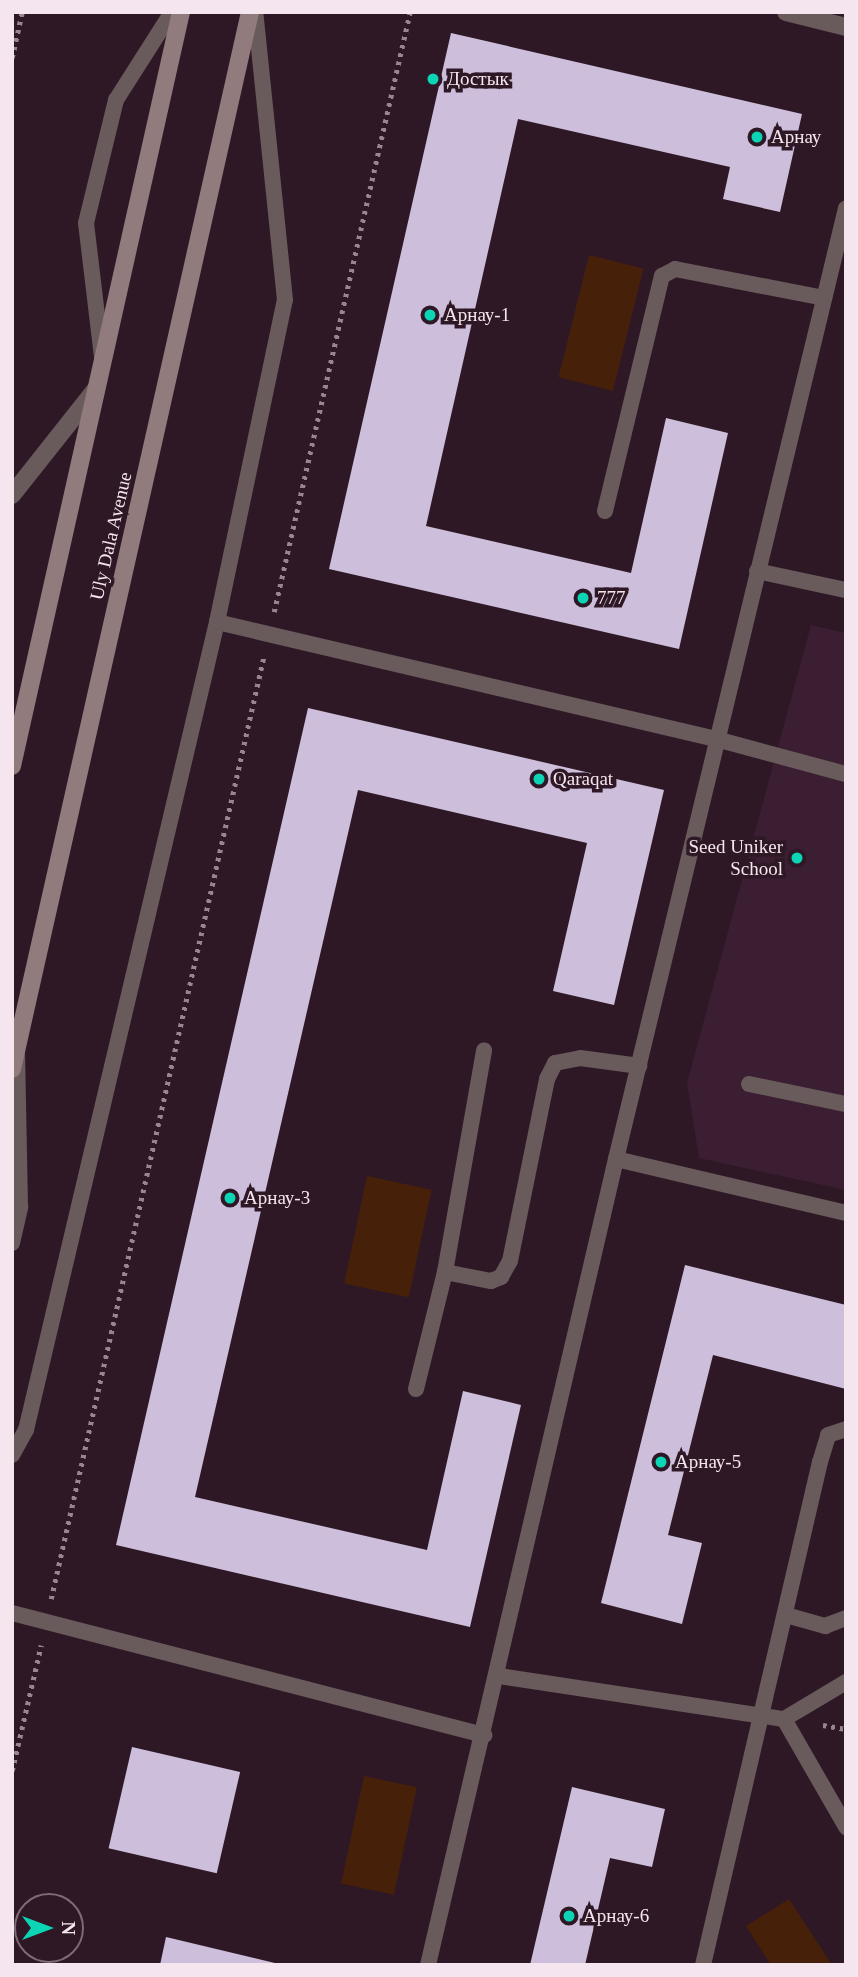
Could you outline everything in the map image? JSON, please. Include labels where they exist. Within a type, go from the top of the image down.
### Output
[{"type":"main road","points":[[12,766],[181,12]]},
{"type":"main road","name":"Uly Dala Avenue","points":[[12,1069],[253,12]]},
{"type":"street","points":[[786,12],[846,27]]},
{"type":"street","points":[[12,495],[96,389]]},
{"type":"lane","points":[[102,363],[86,223],[116,100],[172,12]]},
{"type":"lane","points":[[12,1455],[26,1430],[217,622],[285,300],[253,12]]},
{"type":"lane","points":[[428,1965],[499,1676],[616,1159],[846,208]]},
{"type":"lane","points":[[605,511],[662,276],[674,269],[824,298]]},
{"type":"lane","points":[[757,571],[846,590]]},
{"type":"lane","points":[[217,622],[716,739],[846,774]]},
{"type":"lane","points":[[12,1243],[20,1207],[17,1048]]},
{"type":"lane","points":[[415,1389],[445,1272],[484,1049]]},
{"type":"lane","points":[[445,1272],[491,1280],[501,1277],[510,1261],[547,1079],[555,1063],[580,1058],[639,1066]]},
{"type":"lane","points":[[748,1084],[846,1104]]},
{"type":"lane","points":[[616,1159],[846,1213]]},
{"type":"lane","points":[[703,1965],[828,1434],[846,1429]]},
{"type":"lane","points":[[12,1613],[485,1735]]},
{"type":"lane","points":[[786,1615],[825,1626],[846,1618]]},
{"type":"lane","points":[[499,1676],[762,1718],[784,1719],[846,1682]]},
{"type":"lane","points":[[784,1719],[846,1827]]},
{"type":"path","points":[[12,58],[22,12]]},
{"type":"path","points":[[12,1771],[411,12]]},
{"type":"shaded area","points":[[589,255],[643,269],[613,391],[559,377]]},
{"type":"shaded area","name":"Seed Uniker School","points":[[811,625],[846,633],[846,1190],[699,1158],[687,1083]]},
{"type":"shaded area","points":[[367,1176],[432,1190],[409,1297],[344,1284]]},
{"type":"shaded area","points":[[364,1776],[417,1787],[394,1895],[341,1884]]},
{"type":"shaded area","points":[[789,1899],[832,1965],[771,1965],[746,1926]]},
{"type":"building","name":"Арнау-1","points":[[451,33],[802,114],[780,212],[723,199],[730,167],[518,119],[426,526],[631,573],[666,418],[728,433],[679,649],[329,569]]},
{"type":"building","name":"Арнау-3","points":[[308,708],[664,790],[614,1005],[553,991],[587,843],[358,790],[195,1497],[427,1550],[463,1391],[521,1405],[470,1627],[116,1545]]},
{"type":"building","name":"Арнау-5","points":[[685,1265],[846,1305],[846,1389],[713,1355],[668,1535],[702,1543],[682,1624],[601,1603]]},
{"type":"building","points":[[132,1747],[240,1772],[217,1873],[109,1848]]},
{"type":"building","name":"Арнау-6","points":[[572,1787],[665,1809],[652,1867],[610,1858],[585,1965],[530,1965]]},
{"type":"building","points":[[166,1937],[279,1964],[279,1965],[160,1965]]},
{"type":"place","name":"Достык","points":[[433,79]]},
{"type":"place","name":"Арнау","points":[[757,137]]},
{"type":"place","name":"Арнау-1","points":[[430,315]]},
{"type":"place","name":"777","points":[[583,598]]},
{"type":"place","name":"Qaraqat","points":[[539,779]]},
{"type":"place","name":"Seed Uniker School","points":[[797,858]]},
{"type":"place","name":"Арнау-3","points":[[230,1198]]},
{"type":"place","name":"Арнау-5","points":[[661,1462]]},
{"type":"place","name":"Арнау-6","points":[[569,1916]]}]
